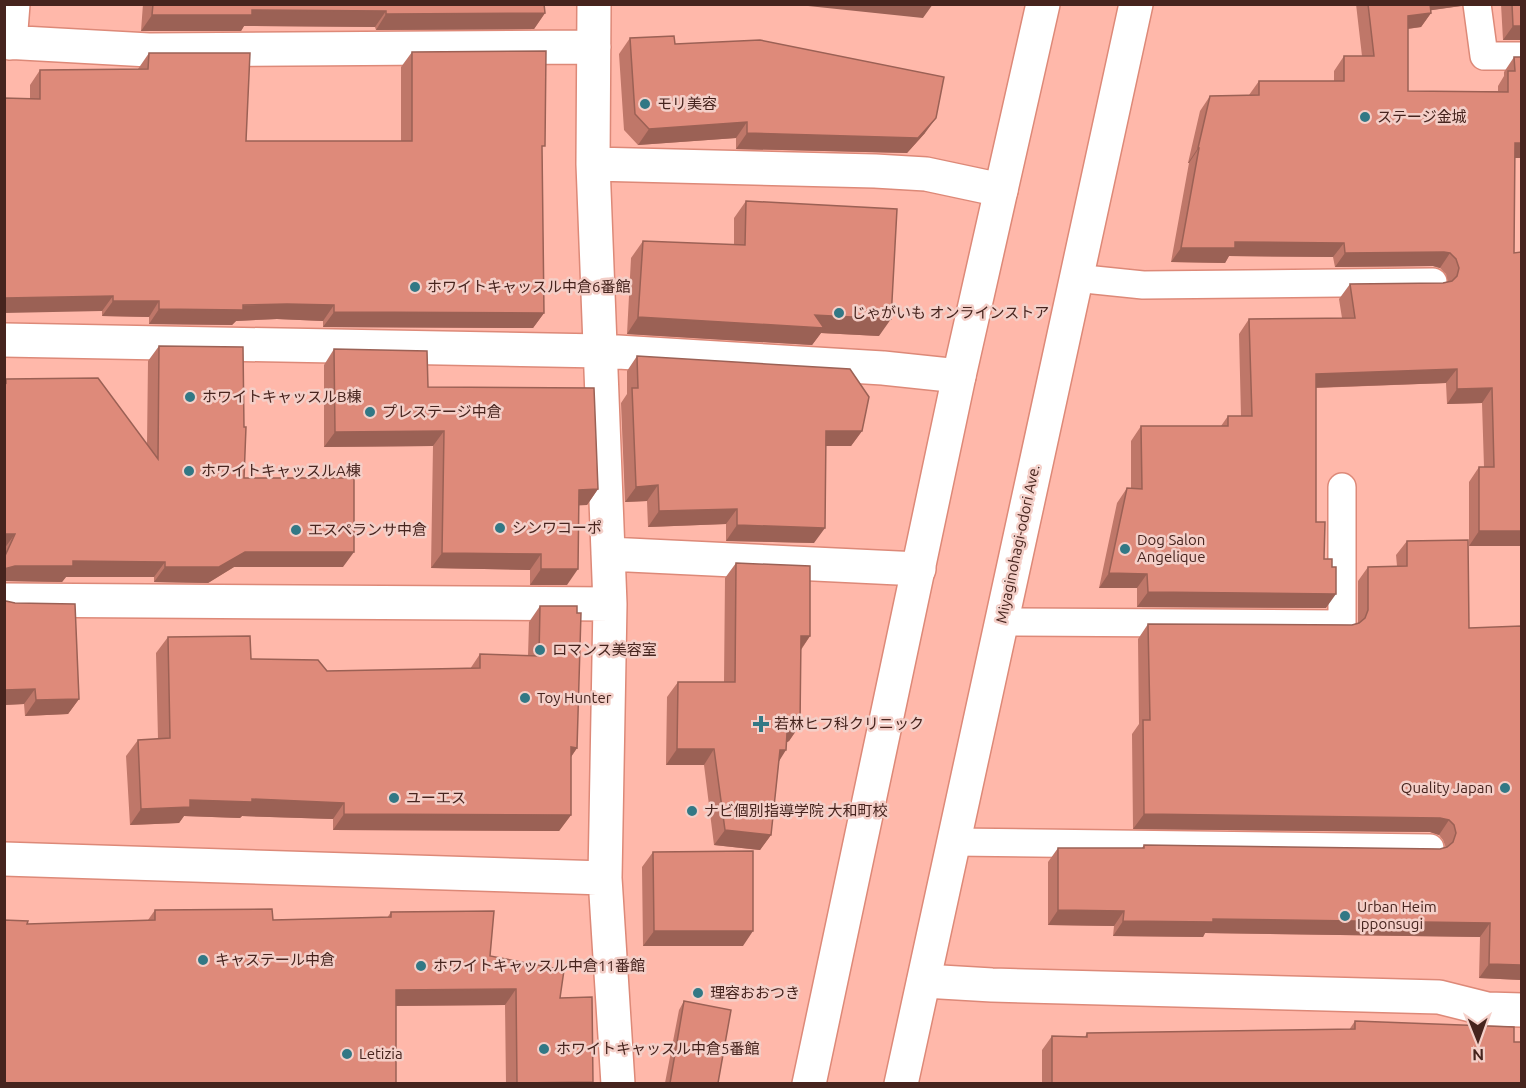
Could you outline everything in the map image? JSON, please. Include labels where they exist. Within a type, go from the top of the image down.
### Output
[{"type":"street","points":[[13,4],[7,43],[149,50],[594,47]]},
{"type":"street","points":[[594,4],[593,164],[609,604],[605,878],[618,1083]]},
{"type":"street","points":[[809,1083],[959,376],[1043,4]]},
{"type":"street","name":"Miyaginohagi-odori Ave.","points":[[901,1083],[1136,4]]},
{"type":"street","points":[[593,164],[927,174],[1001,190]]},
{"type":"street","points":[[4,340],[601,351],[883,368],[959,376]]},
{"type":"street","points":[[608,554],[919,569]]},
{"type":"street","points":[[4,600],[609,604]]},
{"type":"street","points":[[4,859],[605,878]]},
{"type":"street","points":[[924,981],[992,985],[1439,997],[1488,1009],[1521,1010]]},
{"type":"lane","points":[[1477,4],[1484,57],[1521,56]]},
{"type":"lane","points":[[1075,278],[1143,285],[1433,282]]},
{"type":"lane","points":[[1001,622],[1342,624],[1342,487]]},
{"type":"lane","points":[[954,842],[1430,848]]},
{"type":"building","points":[[153,4],[544,4],[545,13],[386,14],[386,11],[252,10],[252,15],[152,15]]},
{"type":"building","points":[[1368,4],[1430,4],[1431,13],[1408,16],[1408,91],[1508,92],[1508,71],[1515,71],[1514,57],[1521,57],[1521,143],[1515,143],[1514,253],[1521,252],[1521,531],[1479,531],[1479,467],[1494,467],[1492,388],[1457,389],[1457,369],[1316,374],[1316,522],[1325,522],[1324,559],[1332,559],[1332,567],[1336,567],[1336,594],[1148,592],[1147,574],[1109,573],[1127,488],[1142,489],[1141,426],[1228,426],[1228,416],[1252,416],[1249,319],[1355,318],[1350,284],[1443,283],[1452,281],[1457,276],[1459,268],[1456,259],[1450,253],[1444,252],[1345,253],[1344,243],[1235,242],[1235,248],[1181,248],[1198,148],[1210,96],[1259,95],[1259,81],[1344,81],[1344,56],[1374,56]]},
{"type":"building","points":[[1512,4],[1521,4],[1521,26],[1513,26]]},
{"type":"building","points":[[674,36],[675,44],[760,40],[944,77],[936,118],[918,138],[747,133],[747,122],[649,129],[635,114],[630,38]]},
{"type":"building","points":[[546,51],[545,146],[542,146],[544,313],[334,312],[334,305],[287,304],[243,305],[243,310],[159,309],[159,301],[113,301],[113,296],[4,298],[4,98],[40,99],[40,70],[148,69],[149,53],[250,53],[246,141],[412,141],[412,52]]},
{"type":"building","points":[[746,201],[897,209],[891,319],[815,315],[824,328],[638,317],[643,241],[745,245]]},
{"type":"building","points":[[159,346],[243,347],[244,427],[246,427],[244,478],[354,478],[354,552],[245,552],[219,567],[165,567],[165,562],[73,561],[73,566],[15,566],[4,569],[4,558],[15,534],[4,534],[4,382],[6,383],[6,379],[98,378],[158,459]]},
{"type":"building","points":[[334,349],[427,351],[428,387],[594,388],[598,489],[579,490],[578,569],[541,569],[541,554],[442,553],[444,431],[335,432]]},
{"type":"building","points":[[637,356],[850,369],[869,397],[862,431],[826,431],[825,528],[737,525],[737,509],[659,511],[658,485],[636,487],[632,388],[638,388]]},
{"type":"building","points":[[1468,540],[1469,628],[1521,626],[1521,965],[1489,964],[1490,923],[1213,919],[1213,922],[1123,921],[1124,911],[1058,910],[1058,848],[1144,848],[1144,845],[1440,849],[1453,842],[1456,833],[1454,825],[1449,820],[1440,818],[1144,814],[1143,720],[1150,720],[1148,624],[1352,625],[1365,618],[1368,610],[1368,567],[1407,566],[1407,541]]},
{"type":"building","points":[[736,563],[810,566],[810,636],[801,636],[800,725],[787,733],[786,750],[780,750],[771,835],[725,830],[714,749],[677,749],[678,682],[735,682]]},
{"type":"building","points":[[4,599],[15,603],[75,604],[79,699],[36,700],[35,689],[4,690]]},
{"type":"building","points":[[540,606],[577,606],[577,613],[581,613],[577,748],[571,747],[571,815],[344,814],[344,803],[252,799],[252,802],[190,800],[190,807],[141,809],[138,740],[170,738],[168,637],[250,636],[251,659],[318,660],[327,671],[480,668],[480,654],[539,656]]},
{"type":"building","points":[[753,851],[753,931],[654,931],[653,852]]},
{"type":"building","points":[[272,909],[273,920],[391,917],[391,912],[494,911],[490,956],[564,970],[560,998],[592,997],[593,1082],[517,1083],[516,989],[396,990],[396,1083],[4,1083],[4,920],[28,921],[27,924],[155,920],[155,910]]},
{"type":"building","points":[[684,1001],[731,1010],[718,1083],[670,1083]]},
{"type":"building","points":[[1355,1021],[1514,1027],[1514,1042],[1521,1042],[1521,1083],[1052,1083],[1052,1036],[1087,1037],[1087,1033],[1355,1029]]},
{"type":"place","name":"モリ美容","points":[[645,104]]},
{"type":"place","name":"ステージ金城","points":[[1365,117]]},
{"type":"place","name":"ホワイトキャッスル中倉6番館","points":[[415,287]]},
{"type":"place","name":"じゃがいも オンラインストア","points":[[839,313]]},
{"type":"place","name":"ホワイトキャッスルB棟","points":[[190,397]]},
{"type":"place","name":"プレステージ中倉","points":[[370,412]]},
{"type":"place","name":"ホワイトキャッスルA棟","points":[[189,471]]},
{"type":"place","name":"シンワコーポ","points":[[500,528]]},
{"type":"place","name":"エスペランサ中倉","points":[[296,530]]},
{"type":"place","name":"Dog Salon Angelique","points":[[1125,549]]},
{"type":"place","name":"ロマンス美容室","points":[[540,650]]},
{"type":"place","name":"Toy Hunter","points":[[525,698]]},
{"type":"place","name":"若林ヒフ科クリニック","points":[[761,724]]},
{"type":"place","name":"Quality Japan","points":[[1505,788]]},
{"type":"place","name":"ユーエス","points":[[394,798]]},
{"type":"place","name":"ナビ個別指導学院 大和町校","points":[[692,811]]},
{"type":"place","name":"Urban Heim Ipponsugi","points":[[1345,916]]},
{"type":"place","name":"キャステール中倉","points":[[203,960]]},
{"type":"place","name":"ホワイトキャッスル中倉11番館","points":[[421,966]]},
{"type":"place","name":"理容おおつき","points":[[698,993]]},
{"type":"place","name":"ホワイトキャッスル中倉5番館","points":[[544,1049]]},
{"type":"place","name":"Letizia","points":[[347,1054]]}]
